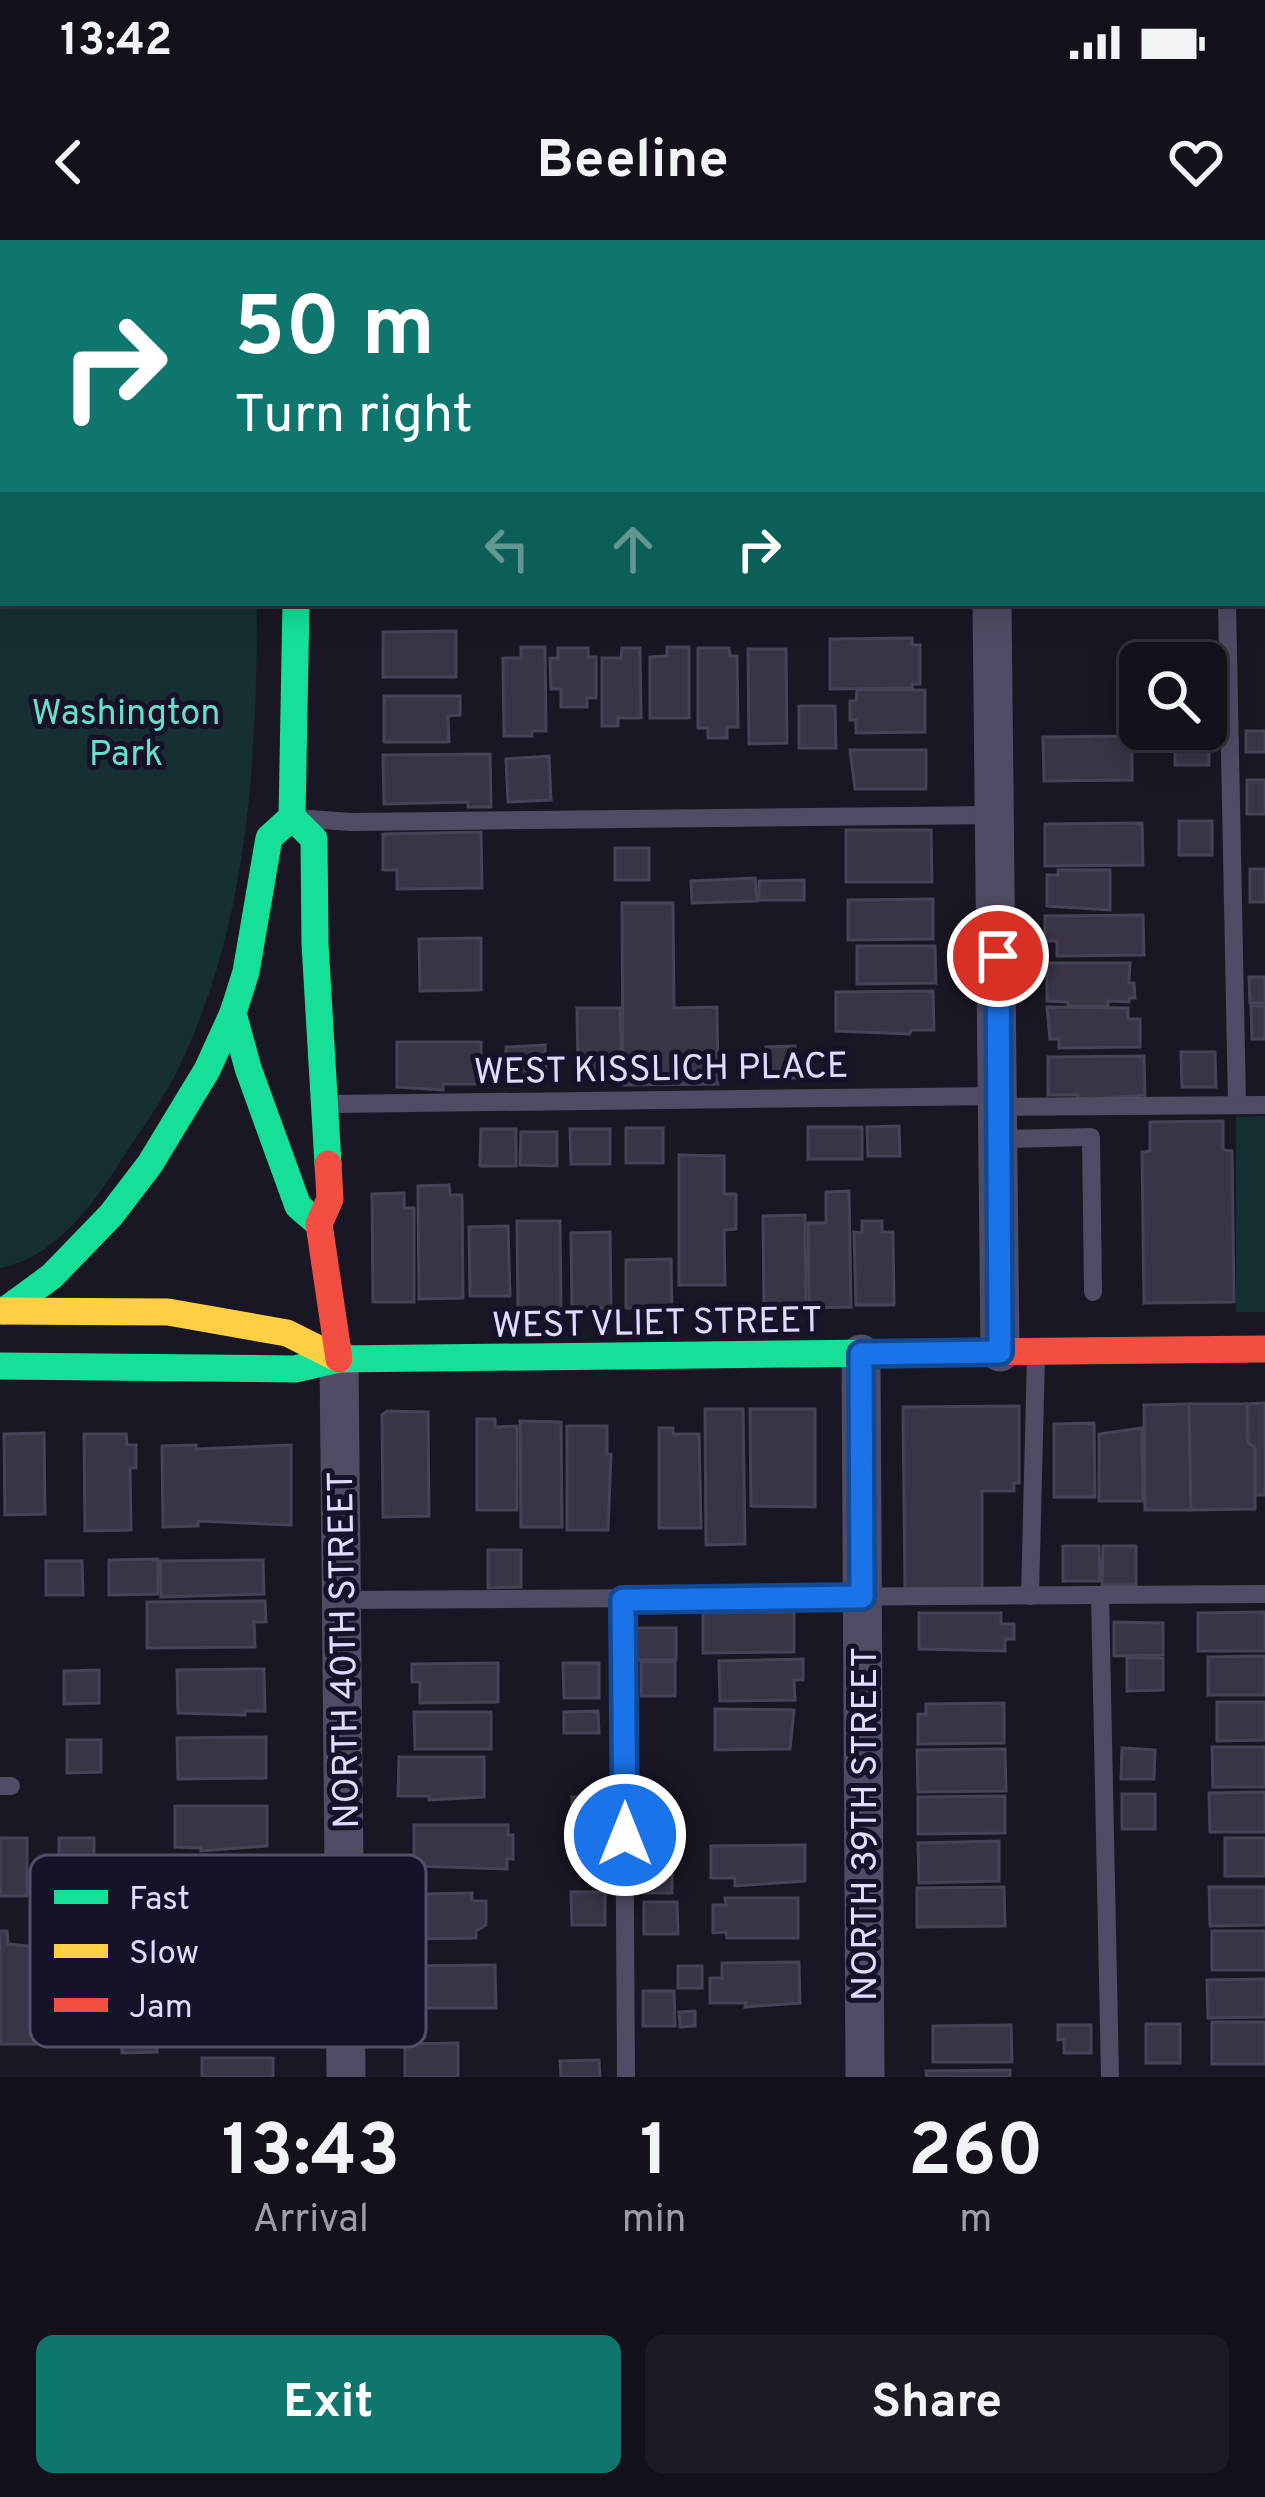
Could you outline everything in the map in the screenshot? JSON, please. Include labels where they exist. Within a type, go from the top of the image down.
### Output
[{"type":"street","name":"NORTH 40TH STREET","points":[[296,606],[292,818],[314,839],[314,944],[330,1199],[320,1224],[338,1359],[344,1855]]},
{"type":"street","points":[[992,606],[999,1114],[1018,1352]]},
{"type":"street","name":"NORTH 40TH STREET","points":[[292,818],[268,838],[255,929],[233,1013],[298,1206],[320,1224]]},
{"type":"street","points":[[2,1311],[74,1254],[150,1164],[207,1070],[233,1013]]},
{"type":"street","name":"WEST VLIET STREET","points":[[2,1311],[112,1309],[200,1316],[287,1334],[338,1359]]},
{"type":"street","name":"WEST VLIET STREET","points":[[0,1366],[296,1369],[338,1359],[1265,1349]]},
{"type":"street","name":"NORTH 39TH STREET","points":[[861,1354],[865,2077]]},
{"type":"street","name":"NORTH 40TH STREET","points":[[346,2047],[346,2077]]},
{"type":"lane","points":[[1226,606],[1237,1104]]},
{"type":"lane","points":[[292,818],[351,822],[996,815]]},
{"type":"lane","name":"WEST KISSLICH PLACE","points":[[324,1103],[999,1114]]},
{"type":"lane","points":[[999,1114],[1265,1105]]},
{"type":"lane","points":[[999,1114],[1091,1137],[1093,1292]]},
{"type":"lane","points":[[1018,1352],[1030,1596]]},
{"type":"lane","points":[[341,1600],[1265,1594]]},
{"type":"lane","points":[[1100,1595],[1110,2077]]},
{"type":"lane","points":[[623,1600],[626,2077]]},
{"type":"green space","name":"Washington Park","points":[[0,606],[257,606],[254,724],[243,846],[233,905],[199,1022],[162,1099],[85,1212],[37,1254],[0,1268]]},
{"type":"green space","points":[[1265,1116],[1265,1312],[1236,1312],[1236,1117]]},
{"type":"building","points":[[456,631],[456,677],[383,677],[383,632]]},
{"type":"building","points":[[912,638],[912,645],[920,645],[920,684],[830,689],[830,639]]},
{"type":"building","points":[[521,647],[545,647],[546,731],[504,736],[503,658],[521,658]]},
{"type":"building","points":[[667,647],[689,647],[689,718],[650,718],[650,657],[667,656]]},
{"type":"building","points":[[558,648],[588,648],[588,657],[596,657],[596,698],[587,698],[587,707],[561,707],[561,689],[551,689],[550,658],[558,658]]},
{"type":"building","points":[[622,648],[640,648],[641,718],[618,718],[618,726],[602,726],[602,658],[621,658]]},
{"type":"building","points":[[698,648],[729,648],[730,656],[737,656],[738,727],[727,727],[727,738],[708,738],[708,728],[698,728]]},
{"type":"building","points":[[748,649],[786,649],[787,743],[749,744]]},
{"type":"building","points":[[857,690],[925,690],[925,732],[856,733],[850,701],[856,701]]},
{"type":"building","points":[[384,696],[460,696],[460,715],[448,716],[449,742],[384,742]]},
{"type":"building","points":[[799,706],[835,706],[836,748],[799,748]]},
{"type":"building","points":[[1246,731],[1265,731],[1265,752],[1246,752]]},
{"type":"building","points":[[1119,736],[1119,750],[1132,750],[1132,780],[1044,781],[1043,737]]},
{"type":"building","points":[[850,750],[926,750],[926,789],[855,789]]},
{"type":"building","points":[[1175,750],[1209,750],[1209,765],[1175,765]]},
{"type":"building","points":[[490,754],[491,807],[468,807],[468,802],[384,804],[383,755]]},
{"type":"building","points":[[549,756],[551,800],[508,802],[506,759]]},
{"type":"building","points":[[1247,780],[1265,780],[1265,814],[1247,814]]},
{"type":"building","points":[[1179,821],[1212,821],[1212,855],[1179,855]]},
{"type":"building","points":[[1142,823],[1143,865],[1045,866],[1045,824]]},
{"type":"building","points":[[846,830],[931,830],[932,882],[846,882]]},
{"type":"building","points":[[481,832],[482,888],[397,889],[397,870],[383,870],[383,834]]},
{"type":"building","points":[[615,848],[649,848],[649,880],[615,880]]},
{"type":"building","points":[[1250,869],[1265,869],[1265,902],[1250,902]]},
{"type":"building","points":[[1058,870],[1110,870],[1110,910],[1047,906],[1047,875],[1058,875]]},
{"type":"building","points":[[755,878],[757,901],[692,903],[691,881]]},
{"type":"building","points":[[804,880],[804,900],[759,900],[759,881]]},
{"type":"building","points":[[933,899],[933,939],[848,940],[848,900]]},
{"type":"building","points":[[622,903],[673,903],[674,1008],[717,1007],[718,1084],[623,1085]]},
{"type":"building","points":[[1143,915],[1144,955],[1057,956],[1057,941],[1045,941],[1045,916]]},
{"type":"building","points":[[481,938],[481,990],[420,991],[419,939]]},
{"type":"building","points":[[857,946],[935,946],[936,983],[857,984]]},
{"type":"building","points":[[1047,963],[1130,963],[1129,983],[1134,983],[1135,998],[1108,1001],[1108,1006],[1047,1001]]},
{"type":"building","points":[[1249,977],[1265,977],[1265,1003],[1250,1003]]},
{"type":"building","points":[[933,991],[934,1030],[911,1030],[910,1034],[836,1031],[836,992]]},
{"type":"building","points":[[1251,1006],[1265,1006],[1265,1039],[1252,1039]]},
{"type":"building","points":[[1047,1007],[1128,1008],[1128,1019],[1140,1019],[1140,1047],[1059,1048],[1059,1039],[1050,1039]]},
{"type":"building","points":[[577,1008],[620,1008],[621,1070],[578,1071]]},
{"type":"building","points":[[397,1042],[481,1042],[481,1084],[443,1084],[443,1090],[397,1087]]},
{"type":"building","points":[[545,1045],[546,1079],[507,1081],[506,1047]]},
{"type":"building","points":[[795,1046],[796,1078],[767,1079],[766,1047]]},
{"type":"building","points":[[1181,1052],[1215,1052],[1216,1087],[1182,1087]]},
{"type":"building","points":[[1144,1056],[1145,1095],[1078,1100],[1078,1095],[1048,1095],[1048,1057]]},
{"type":"building","points":[[1223,1121],[1223,1150],[1232,1151],[1234,1302],[1144,1303],[1142,1152],[1150,1151],[1150,1122]]},
{"type":"building","points":[[899,1126],[900,1156],[868,1156],[867,1127]]},
{"type":"building","points":[[808,1127],[862,1127],[862,1159],[808,1159]]},
{"type":"building","points":[[626,1128],[663,1128],[663,1163],[626,1163]]},
{"type":"building","points":[[481,1129],[516,1129],[516,1166],[480,1166]]},
{"type":"building","points":[[570,1129],[610,1129],[610,1164],[571,1164]]},
{"type":"building","points":[[521,1132],[557,1132],[557,1166],[520,1165]]},
{"type":"building","points":[[679,1155],[724,1156],[724,1194],[736,1194],[736,1229],[724,1230],[725,1285],[679,1285]]},
{"type":"building","points":[[449,1185],[450,1195],[462,1195],[463,1298],[419,1299],[418,1186]]},
{"type":"building","points":[[849,1191],[851,1307],[809,1308],[808,1223],[826,1223],[826,1192]]},
{"type":"building","points":[[404,1193],[404,1208],[414,1208],[414,1302],[373,1302],[372,1194]]},
{"type":"building","points":[[805,1215],[806,1306],[764,1306],[763,1216]]},
{"type":"building","points":[[517,1221],[560,1221],[561,1309],[518,1309]]},
{"type":"building","points":[[862,1221],[882,1221],[882,1232],[893,1232],[894,1305],[856,1305],[854,1232],[862,1233]]},
{"type":"building","points":[[508,1226],[510,1296],[470,1296],[469,1227]]},
{"type":"building","points":[[610,1232],[611,1308],[572,1308],[571,1233]]},
{"type":"building","points":[[671,1259],[672,1308],[626,1308],[626,1260]]},
{"type":"building","points":[[1265,1403],[1265,1495],[1255,1495],[1255,1448],[1248,1443],[1247,1404]]},
{"type":"building","points":[[1189,1404],[1191,1510],[1145,1510],[1144,1405]]},
{"type":"building","points":[[1189,1404],[1247,1404],[1248,1443],[1255,1448],[1255,1509],[1191,1510]]},
{"type":"building","points":[[1019,1406],[1019,1483],[1014,1483],[1014,1491],[982,1491],[982,1590],[905,1590],[903,1407]]},
{"type":"building","points":[[705,1409],[743,1409],[745,1544],[706,1545]]},
{"type":"building","points":[[750,1409],[815,1409],[815,1507],[751,1506]]},
{"type":"building","points":[[387,1411],[428,1412],[429,1516],[383,1517],[382,1415]]},
{"type":"building","points":[[477,1419],[495,1419],[495,1427],[517,1426],[517,1510],[477,1510]]},
{"type":"building","points":[[520,1421],[561,1422],[562,1527],[521,1527]]},
{"type":"building","points":[[1094,1423],[1095,1497],[1054,1497],[1054,1424]]},
{"type":"building","points":[[567,1426],[607,1426],[607,1454],[611,1454],[608,1530],[567,1530]]},
{"type":"building","points":[[659,1428],[673,1428],[673,1434],[699,1434],[701,1528],[659,1528]]},
{"type":"building","points":[[1142,1428],[1143,1501],[1099,1501],[1099,1434]]},
{"type":"building","points":[[44,1433],[45,1514],[5,1515],[4,1434]]},
{"type":"building","points":[[84,1434],[126,1434],[127,1445],[136,1445],[136,1468],[130,1468],[131,1530],[85,1531]]},
{"type":"building","points":[[196,1445],[196,1449],[291,1445],[291,1525],[198,1521],[198,1526],[163,1527],[162,1446]]},
{"type":"building","points":[[1063,1546],[1099,1546],[1100,1581],[1063,1581]]},
{"type":"building","points":[[1103,1546],[1136,1546],[1136,1585],[1102,1585]]},
{"type":"building","points":[[488,1550],[521,1550],[521,1587],[488,1588]]},
{"type":"building","points":[[158,1559],[158,1594],[109,1595],[109,1560]]},
{"type":"building","points":[[263,1560],[264,1594],[161,1597],[160,1561]]},
{"type":"building","points":[[46,1561],[82,1561],[83,1595],[46,1595]]},
{"type":"building","points":[[265,1601],[266,1622],[254,1622],[255,1647],[147,1648],[147,1602]]},
{"type":"building","points":[[703,1612],[794,1612],[794,1652],[703,1653]]},
{"type":"building","points":[[1265,1612],[1265,1651],[1198,1651],[1198,1613]]},
{"type":"building","points":[[919,1613],[1001,1613],[1001,1624],[1014,1624],[1014,1639],[1005,1639],[1005,1651],[919,1649]]},
{"type":"building","points":[[1114,1622],[1163,1623],[1163,1655],[1114,1656]]},
{"type":"building","points":[[630,1628],[676,1628],[676,1660],[630,1660]]},
{"type":"building","points":[[1265,1656],[1265,1695],[1208,1695],[1208,1657]]},
{"type":"building","points":[[1127,1658],[1163,1658],[1163,1690],[1127,1691]]},
{"type":"building","points":[[803,1659],[803,1680],[794,1680],[795,1700],[720,1701],[719,1661]]},
{"type":"building","points":[[641,1662],[675,1662],[675,1696],[641,1696]]},
{"type":"building","points":[[498,1663],[498,1702],[420,1703],[420,1682],[412,1682],[412,1664]]},
{"type":"building","points":[[563,1663],[599,1663],[599,1698],[564,1698]]},
{"type":"building","points":[[264,1669],[265,1711],[178,1713],[177,1670]]},
{"type":"building","points":[[99,1670],[99,1703],[64,1704],[64,1671]]},
{"type":"building","points":[[1217,1702],[1265,1702],[1265,1740],[1217,1741]]},
{"type":"building","points":[[1004,1703],[1004,1743],[918,1744],[918,1714],[926,1714],[926,1704]]},
{"type":"building","points":[[715,1709],[794,1710],[790,1749],[715,1750]]},
{"type":"building","points":[[598,1711],[599,1733],[564,1733],[564,1712]]},
{"type":"building","points":[[414,1712],[491,1712],[491,1749],[415,1749]]},
{"type":"building","points":[[266,1737],[266,1778],[178,1779],[177,1738]]},
{"type":"building","points":[[67,1740],[101,1740],[101,1772],[67,1773]]},
{"type":"building","points":[[1212,1747],[1265,1747],[1265,1787],[1213,1787]]},
{"type":"building","points":[[1122,1748],[1155,1750],[1154,1779],[1121,1779]]},
{"type":"building","points":[[1005,1749],[1006,1791],[918,1792],[917,1750]]},
{"type":"building","points":[[399,1757],[484,1757],[484,1797],[429,1800],[429,1796],[398,1796]]},
{"type":"building","points":[[1265,1792],[1265,1832],[1210,1832],[1209,1793]]},
{"type":"building","points":[[1122,1794],[1155,1794],[1155,1829],[1122,1829]]},
{"type":"building","points":[[602,1796],[602,1821],[573,1822],[572,1797]]},
{"type":"building","points":[[1005,1796],[1005,1833],[918,1834],[918,1797]]},
{"type":"building","points":[[175,1806],[267,1806],[267,1846],[201,1851],[175,1847]]},
{"type":"building","points":[[414,1825],[508,1825],[508,1835],[513,1835],[513,1859],[507,1858],[507,1869],[426,1866],[426,1855],[414,1855]]},
{"type":"building","points":[[0,1838],[27,1838],[27,1896],[0,1896]]},
{"type":"building","points":[[59,1838],[94,1838],[94,1855],[59,1855]]},
{"type":"building","points":[[1225,1838],[1265,1838],[1265,1876],[1225,1876]]},
{"type":"building","points":[[999,1841],[999,1881],[919,1883],[918,1843]]},
{"type":"building","points":[[805,1845],[805,1881],[735,1886],[735,1878],[711,1878],[711,1846]]},
{"type":"building","points":[[642,1846],[672,1846],[672,1893],[643,1893]]},
{"type":"building","points":[[1004,1887],[1005,1926],[917,1927],[917,1888]]},
{"type":"building","points":[[1209,1887],[1265,1887],[1265,1925],[1210,1926]]},
{"type":"building","points":[[571,1892],[605,1892],[605,1925],[572,1925]]},
{"type":"building","points":[[472,1893],[472,1901],[486,1901],[486,1925],[476,1931],[476,1938],[426,1939],[426,1894]]},
{"type":"building","points":[[725,1898],[798,1898],[798,1938],[727,1938],[726,1932],[713,1933],[713,1905],[726,1905]]},
{"type":"building","points":[[644,1902],[677,1902],[678,1934],[644,1934]]},
{"type":"building","points":[[0,1931],[7,1931],[8,1944],[30,1946],[30,2044],[0,2044]]},
{"type":"building","points":[[1212,1931],[1265,1931],[1265,1970],[1212,1970]]},
{"type":"building","points":[[799,1962],[800,2003],[745,2007],[746,2003],[710,2003],[710,1978],[722,1978],[722,1963]]},
{"type":"building","points":[[495,1965],[496,2008],[426,2008],[426,1966]]},
{"type":"building","points":[[678,1966],[702,1966],[702,1988],[678,1988]]},
{"type":"building","points":[[1265,1979],[1265,2017],[1208,2018],[1207,1980]]},
{"type":"building","points":[[643,1991],[674,1991],[675,2026],[643,2026]]},
{"type":"building","points":[[695,2011],[695,2026],[680,2027],[679,2012]]},
{"type":"building","points":[[1212,2022],[1265,2022],[1265,2064],[1212,2064]]},
{"type":"building","points":[[1146,2024],[1180,2024],[1180,2063],[1146,2063]]},
{"type":"building","points":[[1011,2025],[1012,2062],[933,2062],[933,2026]]},
{"type":"building","points":[[1058,2025],[1091,2025],[1091,2053],[1064,2053]]},
{"type":"building","points":[[458,2043],[458,2077],[405,2077],[405,2047]]},
{"type":"building","points":[[122,2047],[157,2047],[157,2052],[122,2053]]},
{"type":"building","points":[[202,2058],[273,2058],[273,2077],[202,2077]]},
{"type":"building","points":[[599,2060],[600,2077],[561,2077],[560,2061]]},
{"type":"building","points":[[1010,2070],[1010,2077],[927,2077],[926,2071]]},
{"type":"traffic: fast","points":[[296,606],[292,817],[314,839],[328,1164]]},
{"type":"traffic: fast","points":[[4,1311],[52,1276],[111,1215],[150,1164],[207,1070],[246,972],[269,838],[292,817]]},
{"type":"traffic: fast","points":[[233,1013],[298,1206],[319,1224]]},
{"type":"traffic: fast","points":[[0,1366],[295,1369],[339,1359],[971,1352]]},
{"type":"traffic: slow","points":[[0,1311],[168,1312],[287,1333],[339,1359]]},
{"type":"traffic: jam","points":[[328,1164],[330,1199],[319,1224],[339,1359]]},
{"type":"traffic: jam","points":[[971,1352],[1265,1349]]},
{"type":"route","points":[[625,1835],[623,1600],[862,1597],[861,1354],[1000,1352],[998,956]]}]
